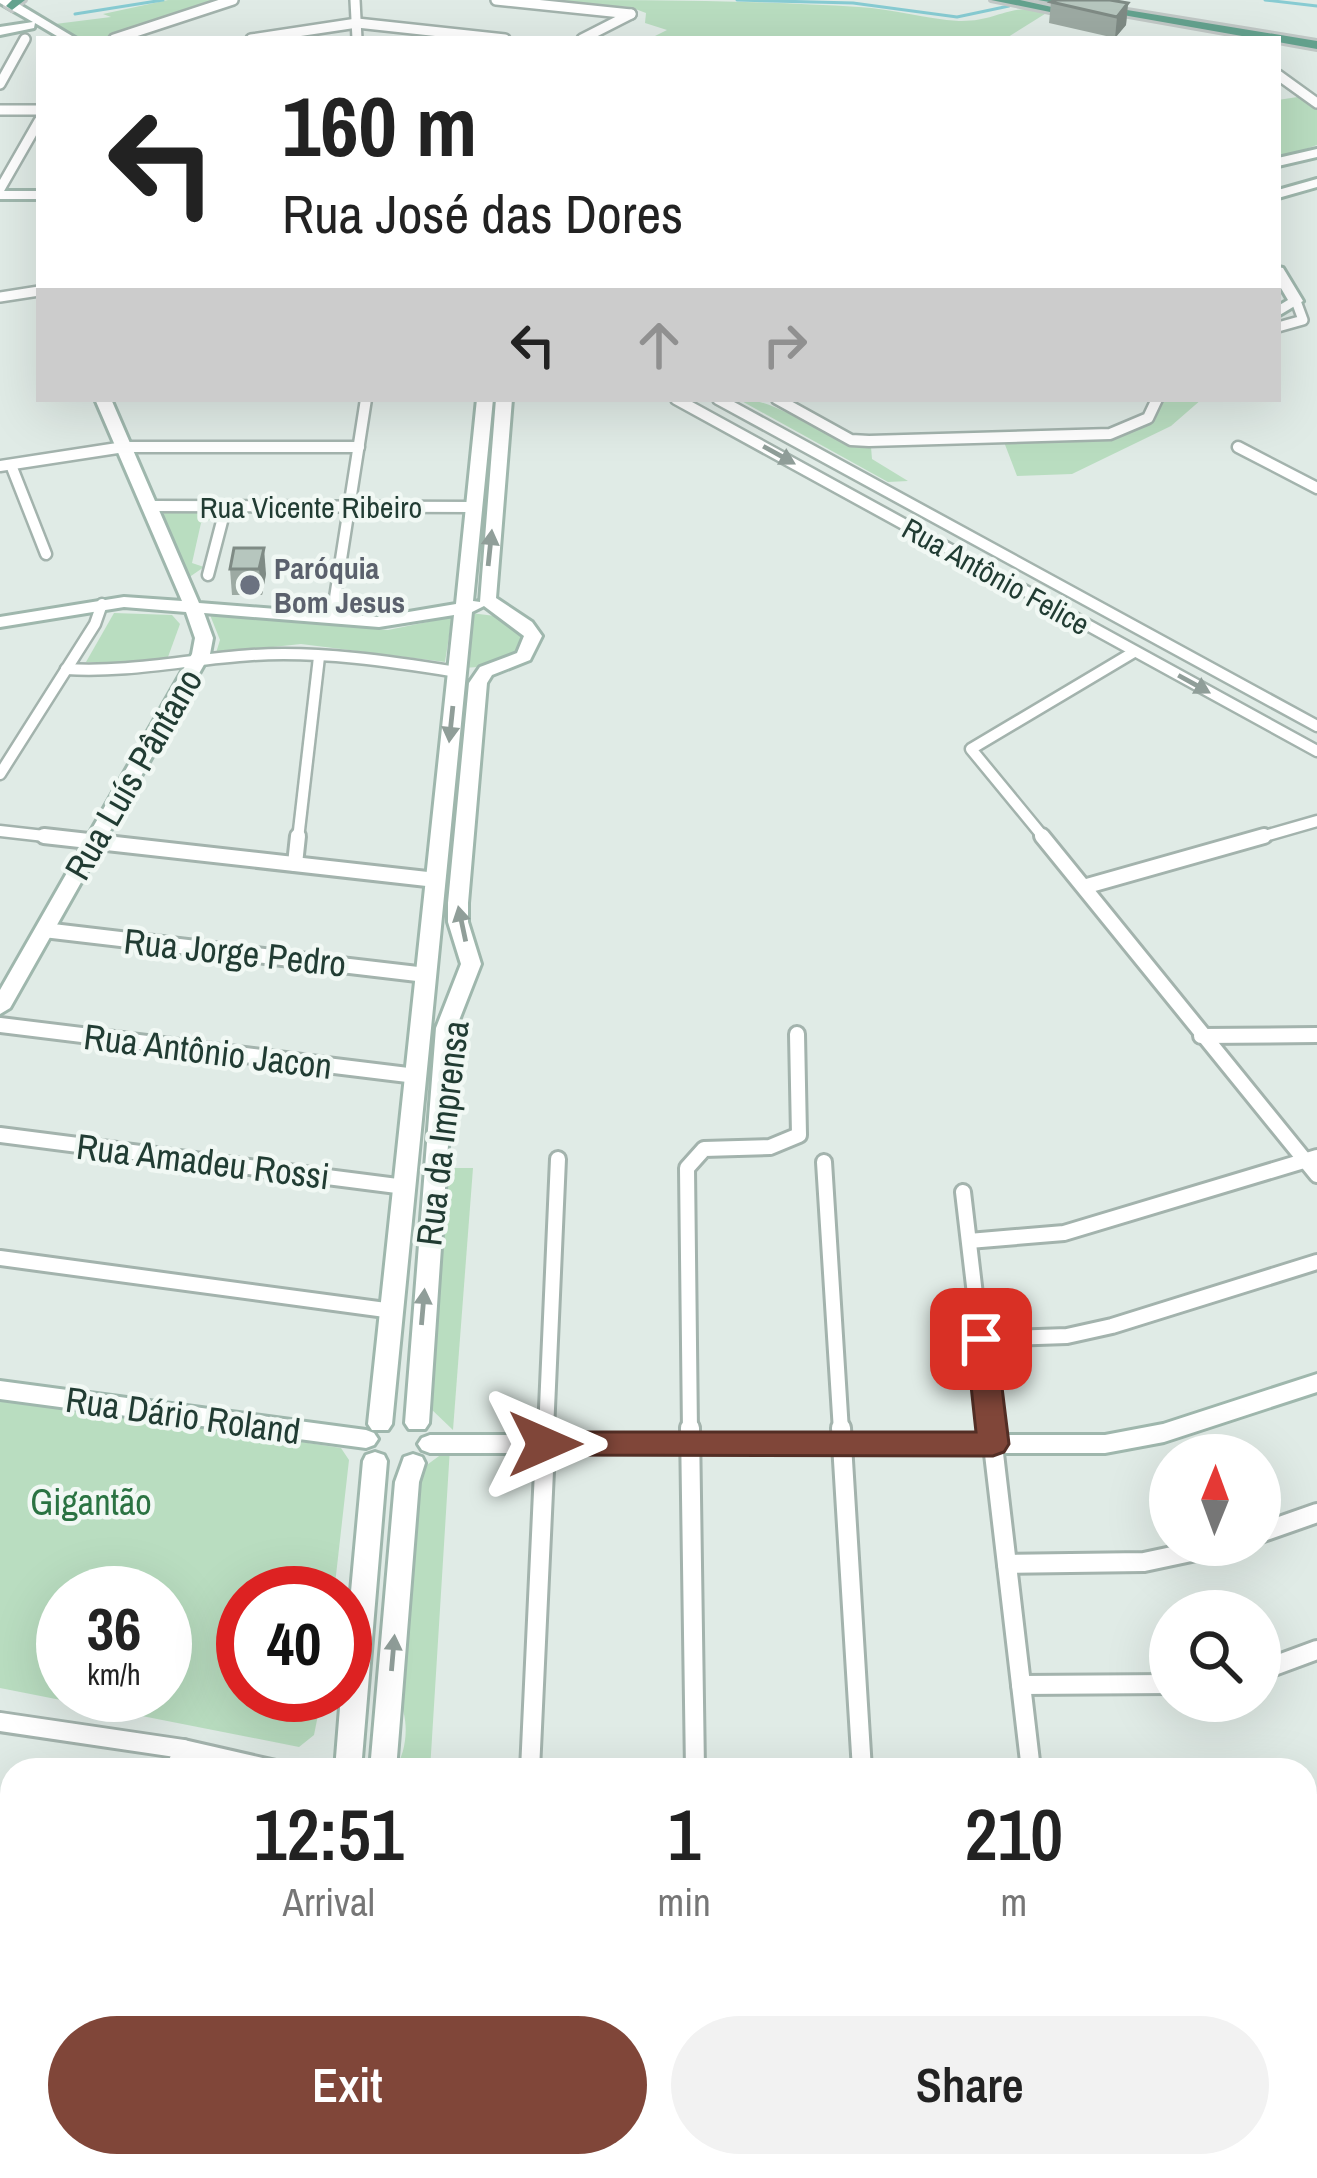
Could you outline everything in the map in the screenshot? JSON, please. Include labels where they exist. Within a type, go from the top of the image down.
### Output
[{"type":"main road","points":[[997,0],[1210,36]]},
{"type":"main road","points":[[1044,0],[1262,36]]},
{"type":"main road","points":[[1281,39],[1317,45]]},
{"type":"main road","points":[[1281,48],[1317,54]]},
{"type":"street","points":[[123,36],[232,0]]},
{"type":"street","points":[[355,0],[357,36]]},
{"type":"street","points":[[496,0],[631,14],[588,36]]},
{"type":"street","points":[[0,84],[26,34],[8,4]]},
{"type":"street","points":[[8,4],[66,36]]},
{"type":"street","points":[[270,36],[357,22],[479,36]]},
{"type":"street","points":[[1281,77],[1317,103]]},
{"type":"street","points":[[0,110],[36,110]]},
{"type":"street","points":[[36,126],[0,192],[36,195]]},
{"type":"street","points":[[1281,161],[1317,153]]},
{"type":"street","points":[[1281,193],[1317,183]]},
{"type":"street","points":[[1281,276],[1304,315],[1295,325],[1281,327]]},
{"type":"street","points":[[0,296],[36,291]]},
{"type":"street","points":[[1281,310],[1296,301]]},
{"type":"street","points":[[1295,325],[1305,342]]},
{"type":"street","name":"Rua Luís Pântano","points":[[0,1008],[196,663],[204,638],[104,402]]},
{"type":"street","points":[[332,617],[366,402]]},
{"type":"street","name":"Rua da Imprensa","points":[[350,1758],[374,1442],[393,1311],[485,402]]},
{"type":"street","points":[[66,669],[128,673],[246,655],[389,661],[457,672],[487,671],[524,656],[532,636],[526,626],[487,600],[504,402]]},
{"type":"street","name":"Rua Antônio Felice","points":[[681,402],[1317,752]]},
{"type":"street","name":"Rua Antônio Felice","points":[[723,402],[1317,726]]},
{"type":"street","points":[[782,402],[850,440],[869,441],[1110,434],[1148,418],[1155,402]]},
{"type":"street","points":[[46,554],[6,466],[124,447],[358,447]]},
{"type":"street","points":[[1238,447],[1317,488]]},
{"type":"street","name":"Rua Vicente Ribeiro","points":[[149,506],[473,507]]},
{"type":"street","points":[[208,575],[226,506]]},
{"type":"street","points":[[0,622],[102,604],[379,622],[465,607],[494,607]]},
{"type":"street","points":[[0,774],[102,604]]},
{"type":"street","points":[[1134,652],[970,749],[1087,886],[1264,1113],[1311,1159],[1317,1175]]},
{"type":"street","points":[[296,864],[320,657]]},
{"type":"street","name":"Rua da Imprensa","points":[[383,1758],[407,1482],[420,1443],[446,1028],[471,964],[458,922],[458,903],[478,683],[487,671]]},
{"type":"street","points":[[1087,886],[1317,821]]},
{"type":"street","points":[[0,831],[436,880]]},
{"type":"street","name":"Rua Jorge Pedro","points":[[44,930],[426,975]]},
{"type":"street","points":[[426,975],[439,980],[468,978]]},
{"type":"street","name":"Rua Antônio Jacon","points":[[0,1025],[416,1076]]},
{"type":"street","points":[[695,1758],[687,1168],[704,1149],[770,1147],[799,1135],[797,1034]]},
{"type":"street","points":[[1201,1036],[1317,1035]]},
{"type":"street","name":"Rua Amadeu Rossi","points":[[0,1135],[405,1187]]},
{"type":"street","points":[[531,1758],[558,1159]]},
{"type":"street","points":[[969,1241],[1064,1233],[1311,1159]]},
{"type":"street","points":[[824,1162],[861,1758]]},
{"type":"street","points":[[963,1192],[1030,1758]]},
{"type":"street","points":[[0,1258],[393,1311]]},
{"type":"street","points":[[981,1339],[1067,1336],[1112,1326],[1317,1262]]},
{"type":"street","points":[[420,1443],[401,1467],[374,1442],[392,1420],[420,1443],[1124,1441],[1164,1433],[1317,1383]]},
{"type":"street","name":"Rua Dário Roland","points":[[0,1390],[374,1442]]},
{"type":"street","points":[[1281,1526],[1317,1513]]},
{"type":"street","points":[[1007,1564],[1149,1563]]},
{"type":"street","points":[[1281,1663],[1317,1650]]},
{"type":"street","points":[[1021,1685],[1149,1684]]},
{"type":"street","points":[[0,1722],[222,1758]]},
{"type":"street","points":[[180,1758],[183,1749]]},
{"type":"green space","points":[[168,0],[224,0],[120,36],[76,36],[55,24],[111,17],[103,14]]},
{"type":"green space","points":[[529,0],[818,5],[959,21],[1023,9],[1048,12],[1010,36],[655,36],[667,30],[645,23],[646,13],[630,7]]},
{"type":"green space","points":[[1304,96],[1317,109],[1317,145],[1281,158],[1281,100]]},
{"type":"green space","points":[[743,402],[772,406],[836,438],[871,447],[872,459],[908,481],[888,482]]},
{"type":"green space","points":[[1162,402],[1199,402],[1171,426],[1072,474],[1017,476],[1004,442],[1114,437],[1155,420]]},
{"type":"green space","points":[[165,512],[205,512],[215,518],[201,523],[192,563],[204,567],[188,578],[160,518]]},
{"type":"green space","points":[[114,613],[172,615],[180,624],[168,657],[139,664],[86,662]]},
{"type":"green space","points":[[470,613],[504,617],[524,635],[520,651],[493,666],[463,668]]},
{"type":"green space","points":[[210,615],[388,630],[452,617],[445,662],[301,644],[216,653],[220,640]]},
{"type":"green space","points":[[448,1168],[473,1168],[453,1430],[428,1406]]},
{"type":"green space","name":"Gigantão","points":[[0,1396],[341,1448],[349,1460],[337,1566],[216,1566],[216,1722],[317,1722],[314,1735],[299,1747],[172,1722],[192,1722],[192,1566],[36,1566],[36,1695],[0,1688]]},
{"type":"green space","points":[[450,1448],[431,1758],[400,1758],[406,1734],[397,1697],[420,1470]]},
{"type":"building","points":[[1051,2],[1128,3],[1117,17]]},
{"type":"building","points":[[234,548],[264,548],[259,569],[230,569]]},
{"type":"waterway","points":[[75,14],[163,0]]},
{"type":"waterway","points":[[737,0],[853,3],[957,17],[1009,6]]},
{"type":"waterway","points":[[1265,0],[1317,6]]},
{"type":"place","name":"Paróquia Bom Jesus","points":[[250,585]]},
{"type":"route","points":[[545,1444],[993,1444],[981,1339]]}]
